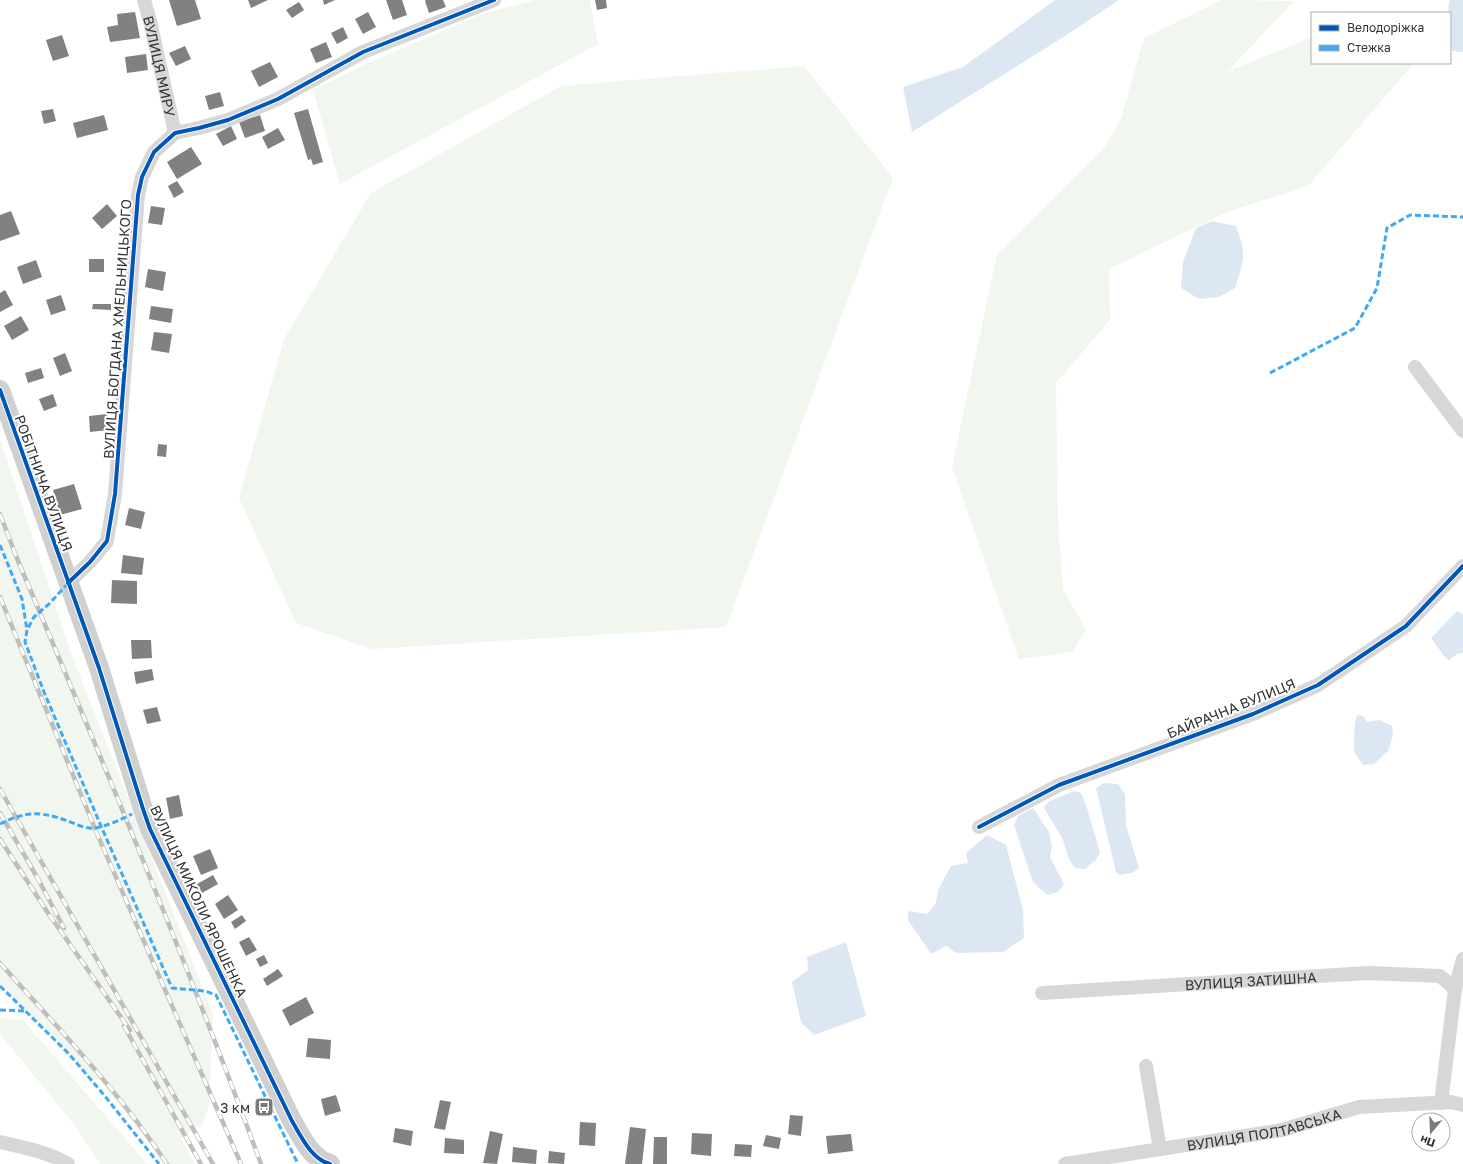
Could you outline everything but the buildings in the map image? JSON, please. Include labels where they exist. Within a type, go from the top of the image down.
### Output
[{"type":"street","name":"ВУЛИЦЯ МИРУ","points":[[144,0],[175,133]]},
{"type":"street","points":[[175,133],[228,120],[271,102],[363,52],[494,0]]},
{"type":"street","name":"ВУЛИЦЯ БОГДАНА ХМЕЛЬНИЦЬКОГО","points":[[68,583],[90,562],[107,541],[115,494],[138,194],[142,177],[154,152],[175,133]]},
{"type":"street","points":[[1415,367],[1463,431]]},
{"type":"street","name":"РОБІТНИЧА ВУЛИЦЯ","points":[[0,390],[68,583]]},
{"type":"street","name":"БАЙРАЧНА ВУЛИЦЯ","points":[[980,827],[1059,785],[1253,714],[1318,684],[1406,626],[1463,566]]},
{"type":"street","name":"ВУЛИЦЯ МИКОЛИ ЯРОШЕНКА","points":[[68,583],[99,668],[150,829],[292,1121],[313,1153],[325,1163],[330,1164]]},
{"type":"street","points":[[1441,1103],[1455,989],[1463,959]]},
{"type":"street","name":"ВУЛИЦЯ ЗАТИШНА","points":[[1042,993],[1368,973],[1440,976],[1455,989]]},
{"type":"street","points":[[1146,1066],[1160,1149]]},
{"type":"street","name":"ВУЛИЦЯ ПОЛТАВСЬКА","points":[[1064,1164],[1140,1158],[1160,1149],[1282,1130],[1359,1107],[1451,1102],[1463,1105]]},
{"type":"street","points":[[0,1142],[26,1148],[62,1160],[68,1164]]},
{"type":"shaded area","points":[[535,0],[590,0],[598,44],[340,184],[313,90],[364,65],[482,14]]},
{"type":"shaded area","points":[[1055,0],[1119,0],[1065,36],[912,132],[903,87],[963,67]]},
{"type":"shaded area","points":[[1222,0],[1294,1],[1227,72],[1311,37],[1311,64],[1413,64],[1308,186],[1227,212],[1109,269],[1110,320],[1056,383],[1058,521],[1063,589],[1086,630],[1072,652],[1019,659],[952,467],[997,254],[1104,148],[1121,119],[1144,38]]},
{"type":"shaded area","points":[[1450,0],[1463,0],[1463,52],[1452,51],[1451,48],[1451,12],[1448,12]]},
{"type":"shaded area","points":[[804,66],[893,178],[726,627],[372,649],[296,623],[239,498],[284,339],[371,193],[561,86]]},
{"type":"shaded area","points":[[1212,221],[1236,226],[1242,244],[1242,263],[1235,288],[1219,297],[1199,299],[1181,288],[1183,262],[1196,228]]},
{"type":"shaded area","points":[[0,439],[71,653],[213,1013],[209,1105],[202,1125],[181,1138],[194,1164],[165,1164],[99,1079],[91,1080],[21,1006],[0,987]]},
{"type":"shaded area","points":[[1457,611],[1463,614],[1463,653],[1457,654],[1449,660],[1444,656],[1431,638]]},
{"type":"shaded area","points":[[1357,715],[1363,716],[1367,722],[1379,720],[1392,726],[1393,735],[1388,751],[1374,764],[1363,765],[1354,752]]},
{"type":"shaded area","points":[[1104,783],[1118,784],[1125,794],[1126,825],[1139,868],[1132,873],[1120,875],[1116,872],[1096,788]]},
{"type":"shaded area","points":[[1074,791],[1081,793],[1100,852],[1096,860],[1085,869],[1075,868],[1070,861],[1062,838],[1044,808],[1048,802]]},
{"type":"shaded area","points":[[1033,808],[1049,832],[1052,846],[1050,857],[1064,884],[1058,892],[1047,895],[1033,882],[1014,825],[1018,816]]},
{"type":"shaded area","points":[[987,835],[1006,845],[1023,910],[1024,938],[1003,952],[956,953],[946,946],[931,954],[908,920],[908,911],[927,914],[936,903],[938,890],[951,866],[968,863],[966,853]]},
{"type":"shaded area","points":[[846,942],[866,1016],[814,1035],[801,1022],[792,982],[808,970],[807,957]]},
{"type":"shaded area","points":[[0,1018],[23,1020],[147,1164],[100,1164],[73,1123],[0,1034]]},
{"type":"railway","points":[[0,514],[173,935],[261,1164]]},
{"type":"railway","points":[[0,597],[98,836],[241,1164]]},
{"type":"railway","points":[[0,789],[213,1164]]},
{"type":"railway","points":[[0,813],[37,877],[64,928]]},
{"type":"railway","points":[[0,839],[48,913],[130,1030]]},
{"type":"railway","points":[[0,963],[108,1085],[129,1111],[167,1164]]},
{"type":"railway","points":[[124,1026],[201,1164]]},
{"type":"marked path","points":[[1270,373],[1355,328],[1377,288],[1387,228],[1410,215],[1463,217]]},
{"type":"marked path","points":[[0,545],[22,599],[27,630]]},
{"type":"marked path","points":[[68,583],[50,603],[34,617],[27,630],[25,642],[44,692],[172,988],[205,991],[216,995],[298,1164]]},
{"type":"marked path","points":[[0,824],[26,815],[41,814],[49,815],[84,827],[94,828],[132,814]]},
{"type":"marked path","points":[[0,986],[69,1054],[159,1164]]},
{"type":"marked path","points":[[0,1010],[26,1011]]},
{"type":"cycle path","points":[[68,583],[90,562],[107,541],[115,494],[138,195],[142,177],[154,152],[175,133],[228,120],[278,99],[363,52],[494,0]]},
{"type":"cycle path","points":[[0,390],[99,668],[150,829],[292,1121],[312,1152],[317,1157],[330,1164]]},
{"type":"cycle path","points":[[979,827],[1059,785],[1253,714],[1318,685],[1406,626],[1463,566]]},
{"type":"place","name":"3 км","points":[[264,1107]]}]
